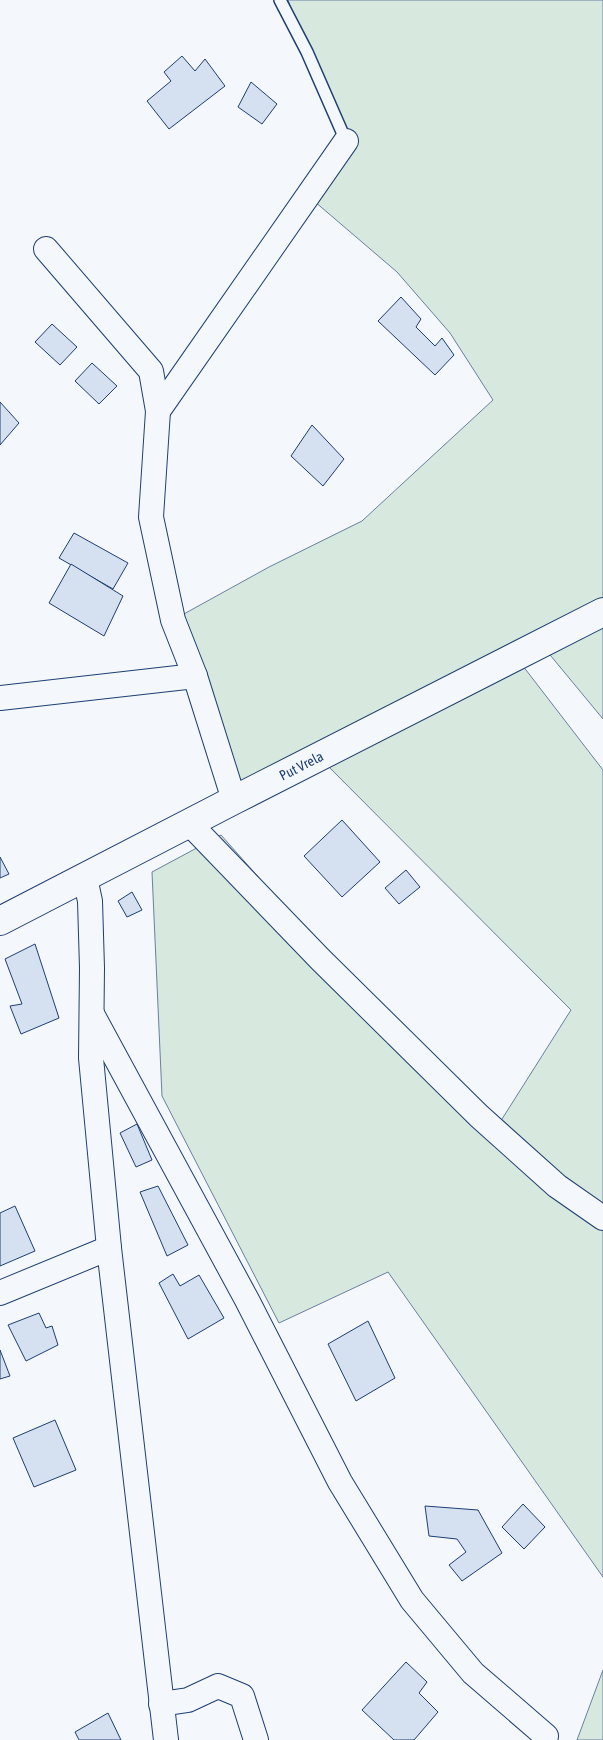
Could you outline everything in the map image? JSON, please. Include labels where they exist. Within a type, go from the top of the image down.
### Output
[{"type":"main road","name":"Put Vrela","points":[[0,921],[603,612]]},
{"type":"street","points":[[158,411],[346,141]]},
{"type":"street","points":[[46,249],[151,371],[158,411],[151,517],[173,620],[196,676],[234,800]]},
{"type":"street","points":[[0,698],[196,676]]},
{"type":"street","points":[[190,823],[320,959],[479,1116],[557,1186],[603,1218]]},
{"type":"street","points":[[85,878],[90,901],[92,1058],[109,1248],[166,1740]]},
{"type":"street","points":[[92,1012],[247,1300],[340,1482],[412,1600],[473,1673],[546,1736]]},
{"type":"street","points":[[0,1293],[109,1248]]},
{"type":"street","points":[[161,1704],[188,1700],[218,1686],[242,1696],[256,1740]]},
{"type":"lane","points":[[280,0],[306,52],[346,141]]},
{"type":"shaded area","points":[[288,0],[603,0],[603,719],[541,644],[516,657],[603,770],[603,1577],[388,1272],[279,1323],[162,1096],[152,872],[221,835],[490,1138],[571,1010],[319,757],[234,800],[173,620],[269,567],[362,521],[493,400],[450,333],[397,272],[307,195],[341,127],[307,52]]},
{"type":"shaded area","points":[[603,1670],[603,1740],[577,1740]]},
{"type":"building","points":[[182,56],[195,71],[205,59],[225,86],[169,129],[147,101],[171,81],[164,72]]},
{"type":"building","points":[[251,82],[277,104],[262,124],[238,107]]},
{"type":"building","points":[[401,297],[421,319],[416,327],[435,346],[442,338],[454,355],[435,375],[378,321]]},
{"type":"building","points":[[52,324],[77,347],[60,365],[35,342]]},
{"type":"building","points":[[92,363],[117,386],[99,404],[75,381]]},
{"type":"building","points":[[0,402],[19,423],[0,445]]},
{"type":"building","points":[[312,425],[344,459],[323,486],[291,456]]},
{"type":"building","points":[[74,533],[128,563],[113,589],[59,558]]},
{"type":"building","points":[[71,564],[123,596],[104,636],[49,603]]},
{"type":"building","points":[[342,820],[380,862],[342,897],[304,856]]},
{"type":"building","points":[[0,857],[9,874],[0,878]]},
{"type":"building","points":[[406,870],[420,887],[399,904],[385,888]]},
{"type":"building","points":[[132,892],[142,910],[127,917],[118,901]]},
{"type":"building","points":[[35,944],[59,1018],[21,1034],[10,1006],[22,1004],[5,959]]},
{"type":"building","points":[[137,1124],[152,1160],[136,1167],[120,1133]]},
{"type":"building","points":[[158,1186],[188,1245],[167,1256],[140,1192]]},
{"type":"building","points":[[15,1206],[35,1251],[0,1266],[0,1213]]},
{"type":"building","points":[[173,1274],[180,1286],[199,1275],[224,1318],[188,1339],[159,1283]]},
{"type":"building","points":[[39,1313],[46,1328],[52,1326],[58,1345],[26,1361],[8,1325]]},
{"type":"building","points":[[368,1321],[395,1378],[356,1401],[328,1344]]},
{"type":"building","points":[[0,1350],[10,1376],[0,1379]]},
{"type":"building","points":[[55,1420],[76,1470],[34,1487],[13,1438]]},
{"type":"building","points":[[523,1504],[545,1527],[524,1549],[502,1527]]},
{"type":"building","points":[[425,1506],[478,1510],[502,1553],[462,1581],[449,1565],[466,1552],[457,1539],[429,1536]]},
{"type":"building","points":[[406,1662],[427,1682],[419,1693],[438,1712],[414,1740],[394,1740],[362,1710]]},
{"type":"building","points":[[108,1713],[121,1740],[79,1740],[75,1732]]}]
